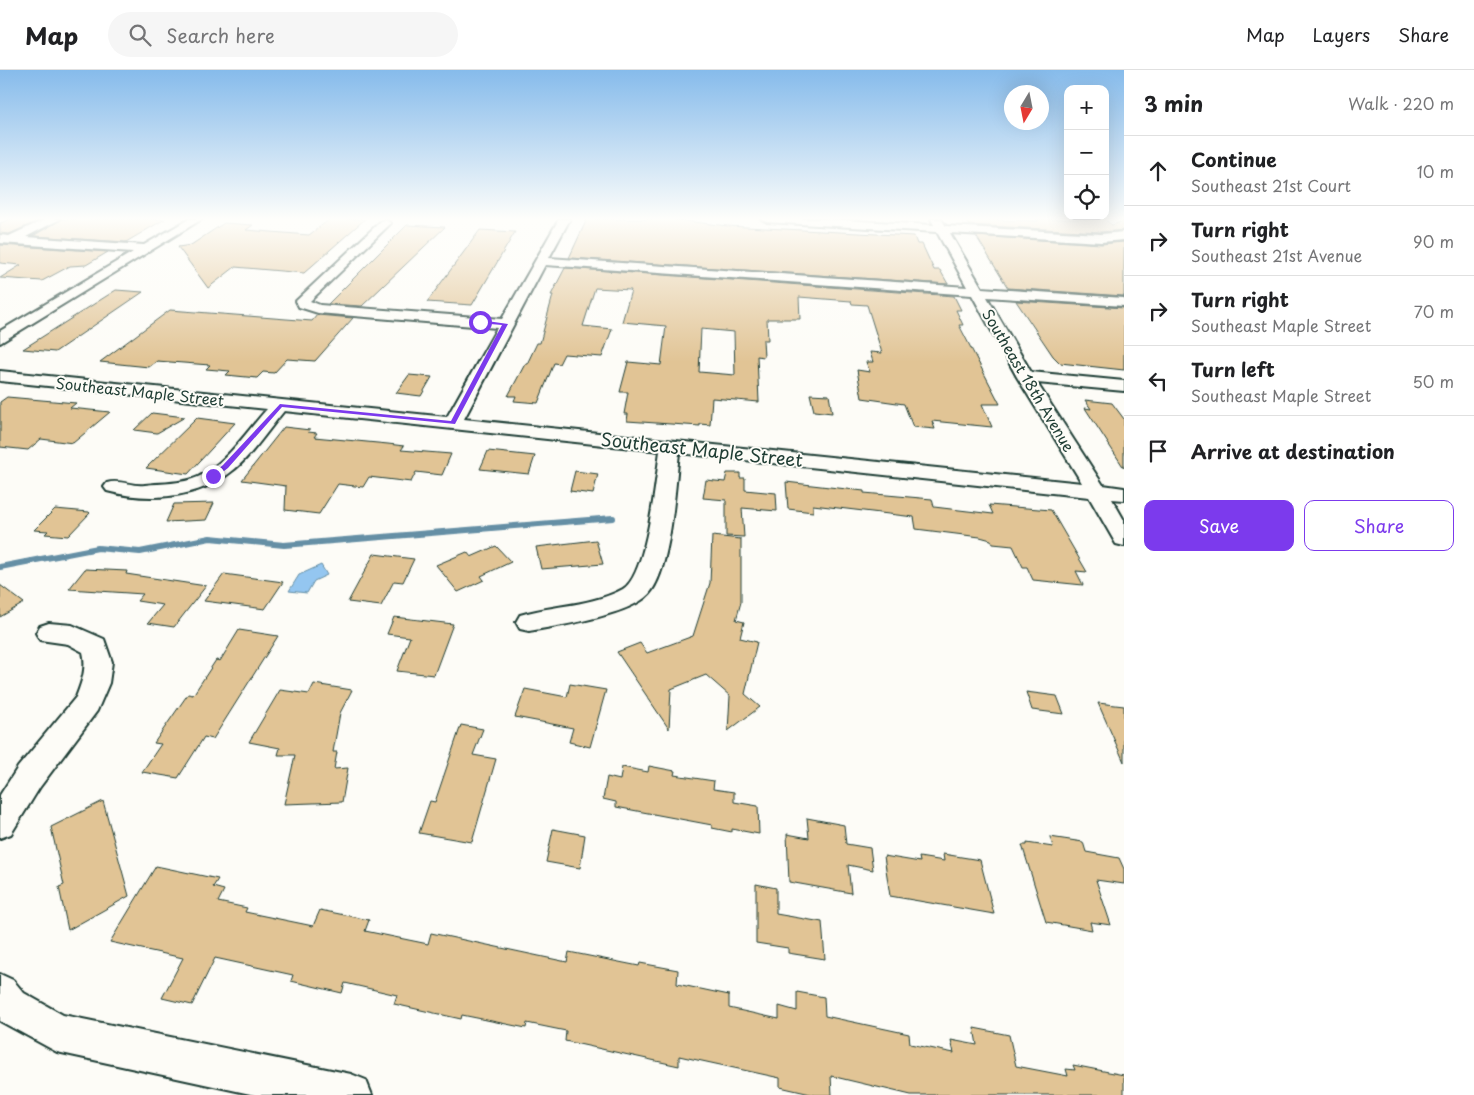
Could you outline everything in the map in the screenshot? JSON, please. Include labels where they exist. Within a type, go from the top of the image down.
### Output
[{"type":"street","points":[[0,338],[116,267]]},
{"type":"street","points":[[338,267],[306,297],[304,304],[318,308],[506,324]]},
{"type":"street","points":[[453,423],[536,267]]},
{"type":"street","points":[[633,267],[1124,302]]},
{"type":"street","name":"Southeast 18th Avenue","points":[[962,267],[1025,377],[1096,490],[1124,539]]},
{"type":"street","name":"Southeast Maple Street","points":[[0,376],[1124,494]]},
{"type":"street","points":[[1025,377],[1124,386]]},
{"type":"street","points":[[114,487],[140,492],[184,487],[205,481],[226,466],[280,406]]},
{"type":"street","points":[[528,622],[612,604],[641,588],[654,556],[670,446]]},
{"type":"street","points":[[0,823],[28,777],[87,703],[95,683],[99,662],[95,646],[72,635],[49,633]]},
{"type":"street","points":[[0,992],[11,1006],[57,1033],[351,1095]]},
{"type":"water","points":[[321,565],[327,575],[314,581],[307,593],[289,591],[299,575]]},
{"type":"building","points":[[18,267],[68,267],[42,281],[0,278]]},
{"type":"building","points":[[193,267],[311,267],[304,273],[235,267],[208,288]]},
{"type":"building","points":[[365,267],[403,267],[362,306],[328,304]]},
{"type":"building","points":[[453,267],[494,267],[472,305],[427,302]]},
{"type":"building","points":[[698,267],[933,267],[934,270],[940,270],[948,284]]},
{"type":"building","points":[[995,267],[1124,267],[1124,296],[1008,288]]},
{"type":"building","points":[[565,268],[954,296],[961,310],[956,310],[963,325],[959,325],[1000,404],[982,404],[992,427],[932,421],[935,429],[913,427],[904,404],[862,398],[857,370],[870,372],[866,362],[873,362],[870,352],[882,353],[867,305],[852,304],[851,301],[799,297],[800,319],[767,319],[768,340],[763,340],[764,357],[757,356],[759,402],[712,398],[710,425],[627,421],[628,414],[624,414],[628,392],[620,392],[628,362],[661,365],[666,326],[622,322],[631,290],[595,288],[583,326],[612,329],[602,357],[564,354],[559,364],[554,363],[538,403],[514,401],[516,396],[508,396],[537,343],[540,343],[553,295],[551,295]],"holes":[[[701,329],[734,332],[735,375],[699,372]]]},
{"type":"building","points":[[116,290],[143,292],[55,352],[23,349]]},
{"type":"building","points":[[1016,301],[1124,308],[1124,370],[1060,363],[1053,356]]},
{"type":"building","points":[[170,310],[312,321],[317,315],[353,318],[315,361],[287,359],[274,373],[263,372],[257,378],[226,375],[230,371],[206,369],[210,365],[157,361],[149,367],[100,362]]},
{"type":"building","points":[[409,375],[432,377],[421,396],[396,393]]},
{"type":"building","points":[[810,394],[829,395],[832,413],[814,411]]},
{"type":"building","points":[[7,397],[76,403],[70,408],[110,412],[73,443],[41,439],[28,450],[0,447],[0,402]]},
{"type":"building","points":[[1085,400],[1112,403],[1124,419],[1124,468],[1085,408],[1091,409]]},
{"type":"building","points":[[152,413],[185,417],[157,433],[134,430]]},
{"type":"building","points":[[197,418],[235,423],[188,474],[146,468]]},
{"type":"building","points":[[284,427],[310,430],[308,432],[317,433],[314,437],[404,446],[401,450],[451,454],[442,475],[416,472],[411,482],[369,477],[363,487],[338,484],[319,514],[285,510],[286,486],[242,480]]},
{"type":"building","points":[[488,451],[535,456],[529,474],[480,469]]},
{"type":"building","points":[[575,471],[598,474],[593,494],[570,491]]},
{"type":"building","points":[[727,473],[740,473],[740,478],[745,478],[745,490],[776,493],[777,511],[742,508],[744,537],[726,536],[726,500],[703,498],[706,480],[725,482]]},
{"type":"building","points":[[786,482],[864,491],[864,493],[932,499],[934,507],[993,514],[989,505],[1051,510],[1087,572],[1076,571],[1083,585],[1033,580],[1027,567],[1023,567],[1013,546],[993,544],[991,540],[980,537],[916,529],[914,517],[813,505],[813,512],[788,509]]},
{"type":"building","points":[[214,503],[206,520],[166,522],[174,504]]},
{"type":"building","points":[[55,509],[90,513],[68,536],[45,534],[48,531],[34,530]]},
{"type":"building","points":[[712,536],[741,539],[741,602],[736,620],[744,622],[740,638],[757,642],[745,694],[760,707],[728,731],[730,696],[706,675],[671,689],[669,729],[617,652],[640,643],[647,653],[693,636],[710,583]]},
{"type":"building","points":[[596,540],[603,564],[541,569],[536,547]]},
{"type":"building","points":[[496,546],[511,562],[481,576],[484,580],[458,592],[436,565],[467,552],[471,557]]},
{"type":"building","points":[[374,554],[414,559],[403,582],[394,581],[381,606],[348,602]]},
{"type":"building","points":[[85,569],[127,571],[126,574],[206,586],[174,627],[148,623],[163,605],[137,601],[143,594],[69,589]]},
{"type":"building","points":[[224,574],[283,582],[265,609],[204,601]]},
{"type":"building","points":[[0,585],[24,603],[0,617]]},
{"type":"building","points":[[394,617],[453,624],[434,675],[397,671],[410,637],[387,634]]},
{"type":"building","points":[[239,630],[278,636],[213,739],[204,737],[178,778],[142,772],[161,744],[154,743],[188,694],[193,695],[216,660],[220,661]]},
{"type":"building","points":[[314,684],[352,690],[340,713],[333,752],[337,752],[334,769],[348,768],[342,802],[284,804],[295,755],[278,755],[280,748],[249,742],[280,690],[309,694]]},
{"type":"building","points":[[570,684],[606,690],[590,747],[569,742],[573,728],[515,717],[525,689],[567,697]]},
{"type":"building","points":[[1026,692],[1057,696],[1064,714],[1032,710]]},
{"type":"building","points":[[1098,703],[1124,706],[1124,762]]},
{"type":"building","points":[[461,725],[483,729],[473,755],[496,759],[472,842],[419,833],[430,801],[435,802]]},
{"type":"building","points":[[649,766],[675,771],[674,775],[714,781],[713,789],[734,792],[734,802],[758,806],[759,834],[732,829],[732,832],[712,828],[712,825],[616,807],[616,802],[603,799],[607,777],[620,780],[622,767],[648,772]]},
{"type":"building","points":[[103,801],[129,896],[68,930],[59,887],[64,885],[51,827]]},
{"type":"building","points":[[807,818],[844,825],[846,844],[870,848],[873,870],[848,865],[851,893],[789,882],[787,834],[809,838]]},
{"type":"building","points":[[553,829],[585,835],[580,868],[546,862]]},
{"type":"building","points":[[1050,837],[1083,842],[1086,852],[1119,858],[1124,869],[1124,884],[1096,880],[1111,925],[1090,922],[1092,930],[1046,922],[1022,845],[1027,845],[1027,843],[1053,847]]},
{"type":"building","points":[[943,854],[980,860],[994,914],[890,896],[884,856],[920,862],[919,857],[944,861]]},
{"type":"building","points":[[156,866],[218,879],[213,887],[224,890],[218,902],[247,908],[245,912],[313,926],[320,910],[369,920],[365,931],[428,944],[431,933],[567,962],[569,952],[639,966],[640,963],[678,970],[677,984],[729,995],[729,1008],[779,1019],[779,1006],[797,1011],[797,992],[824,997],[825,1016],[909,1034],[910,1044],[954,1053],[951,1040],[977,1045],[974,1028],[1009,1035],[1016,1066],[1068,1076],[1066,1069],[1075,1070],[1073,1065],[1124,1075],[1124,1095],[911,1095],[831,1076],[832,1095],[815,1095],[780,1087],[780,1078],[679,1056],[679,1066],[565,1041],[566,1031],[527,1023],[526,1028],[462,1015],[461,1019],[394,1004],[397,995],[345,983],[342,993],[291,981],[293,975],[215,958],[192,1005],[162,998],[183,958],[110,942]]},
{"type":"building","points":[[756,884],[776,888],[776,914],[822,922],[825,959],[788,953],[788,948],[756,943]]},
{"type":"waterway","points":[[0,567],[98,548],[140,552],[210,538],[284,545],[613,518]]},
{"type":"route","points":[[213,476],[226,466],[280,406],[453,423],[506,324],[480,322]]}]
